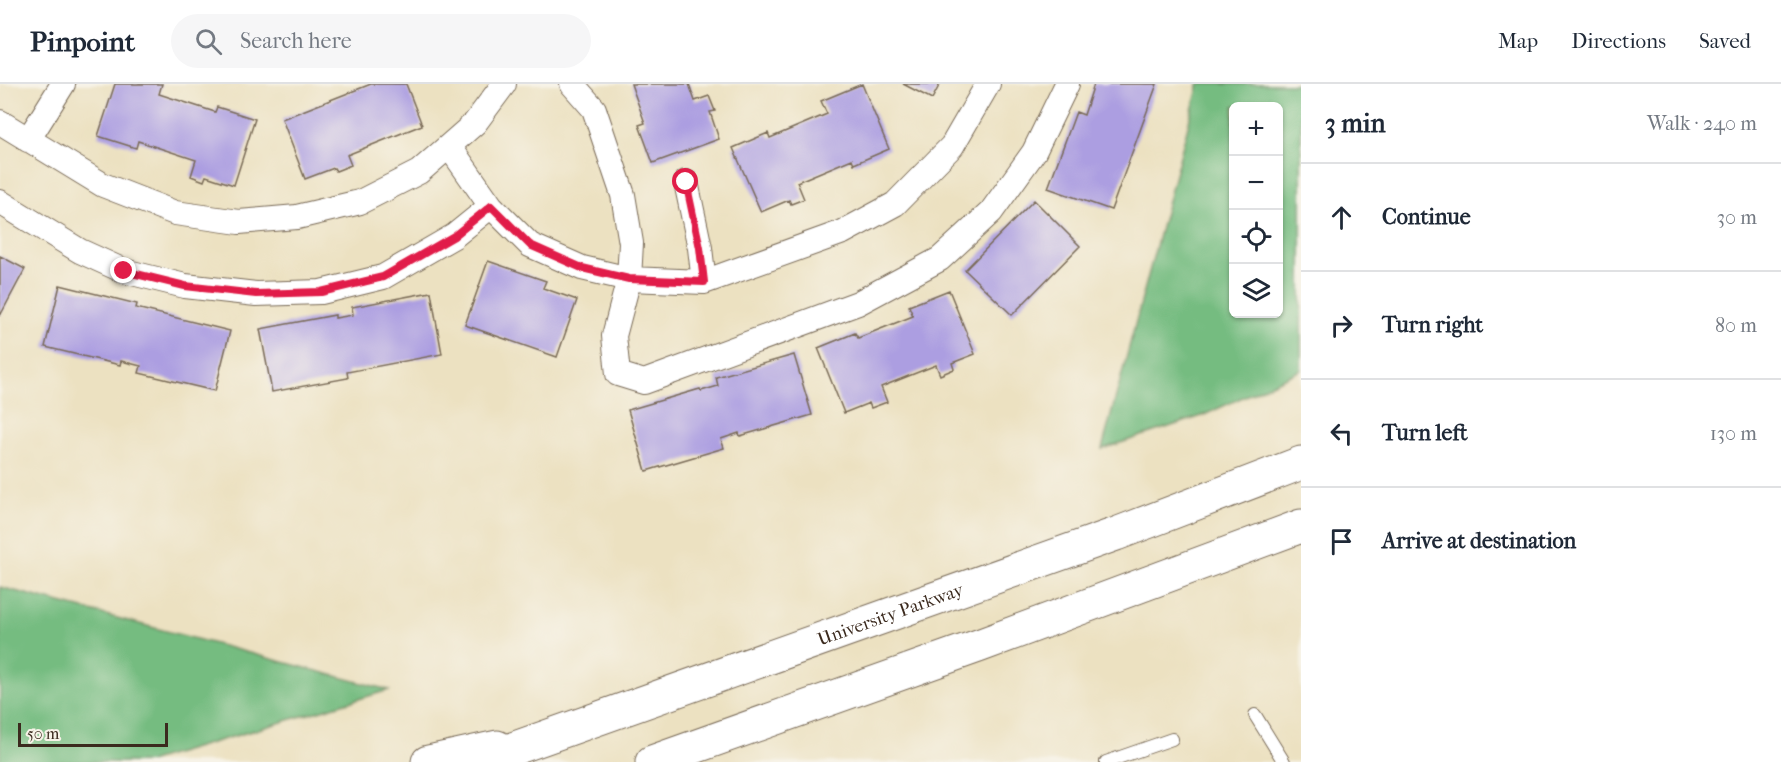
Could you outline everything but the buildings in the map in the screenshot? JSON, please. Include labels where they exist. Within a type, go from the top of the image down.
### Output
[{"type":"highway","name":"University Parkway","points":[[476,762],[1083,546],[1301,463]]},
{"type":"highway","points":[[652,762],[981,645],[1301,526]]},
{"type":"highway","points":[[428,762],[548,735]]},
{"type":"highway","points":[[683,762],[725,736]]},
{"type":"street","points":[[28,140],[63,84]]},
{"type":"street","points":[[0,122],[103,185],[175,213],[239,222],[297,217],[360,202],[419,172],[475,123],[504,84]]},
{"type":"street","points":[[572,84],[594,109],[623,195],[631,243],[629,279],[614,336],[618,374],[644,382],[858,303],[940,259],[991,212],[1034,152],[1067,84]]},
{"type":"street","points":[[448,146],[491,206],[530,245],[582,268],[629,279],[704,282],[843,232],[895,204],[952,146],[988,84]]},
{"type":"street","points":[[686,182],[700,248],[704,282]]},
{"type":"street","points":[[0,202],[80,251],[124,271],[185,286],[256,294],[321,292],[383,277],[454,236],[491,206]]},
{"type":"lane","points":[[1255,714],[1284,762]]},
{"type":"lane","points":[[1106,762],[1172,739]]},
{"type":"green space","points":[[1198,84],[1301,84],[1301,370],[1202,416],[1102,449]]},
{"type":"green space","points":[[0,587],[389,690],[148,762],[0,762]]},
{"type":"route","points":[[124,271],[185,286],[256,294],[321,292],[383,277],[454,236],[491,206],[530,245],[582,268],[629,279],[704,282],[700,248],[686,182]]}]
